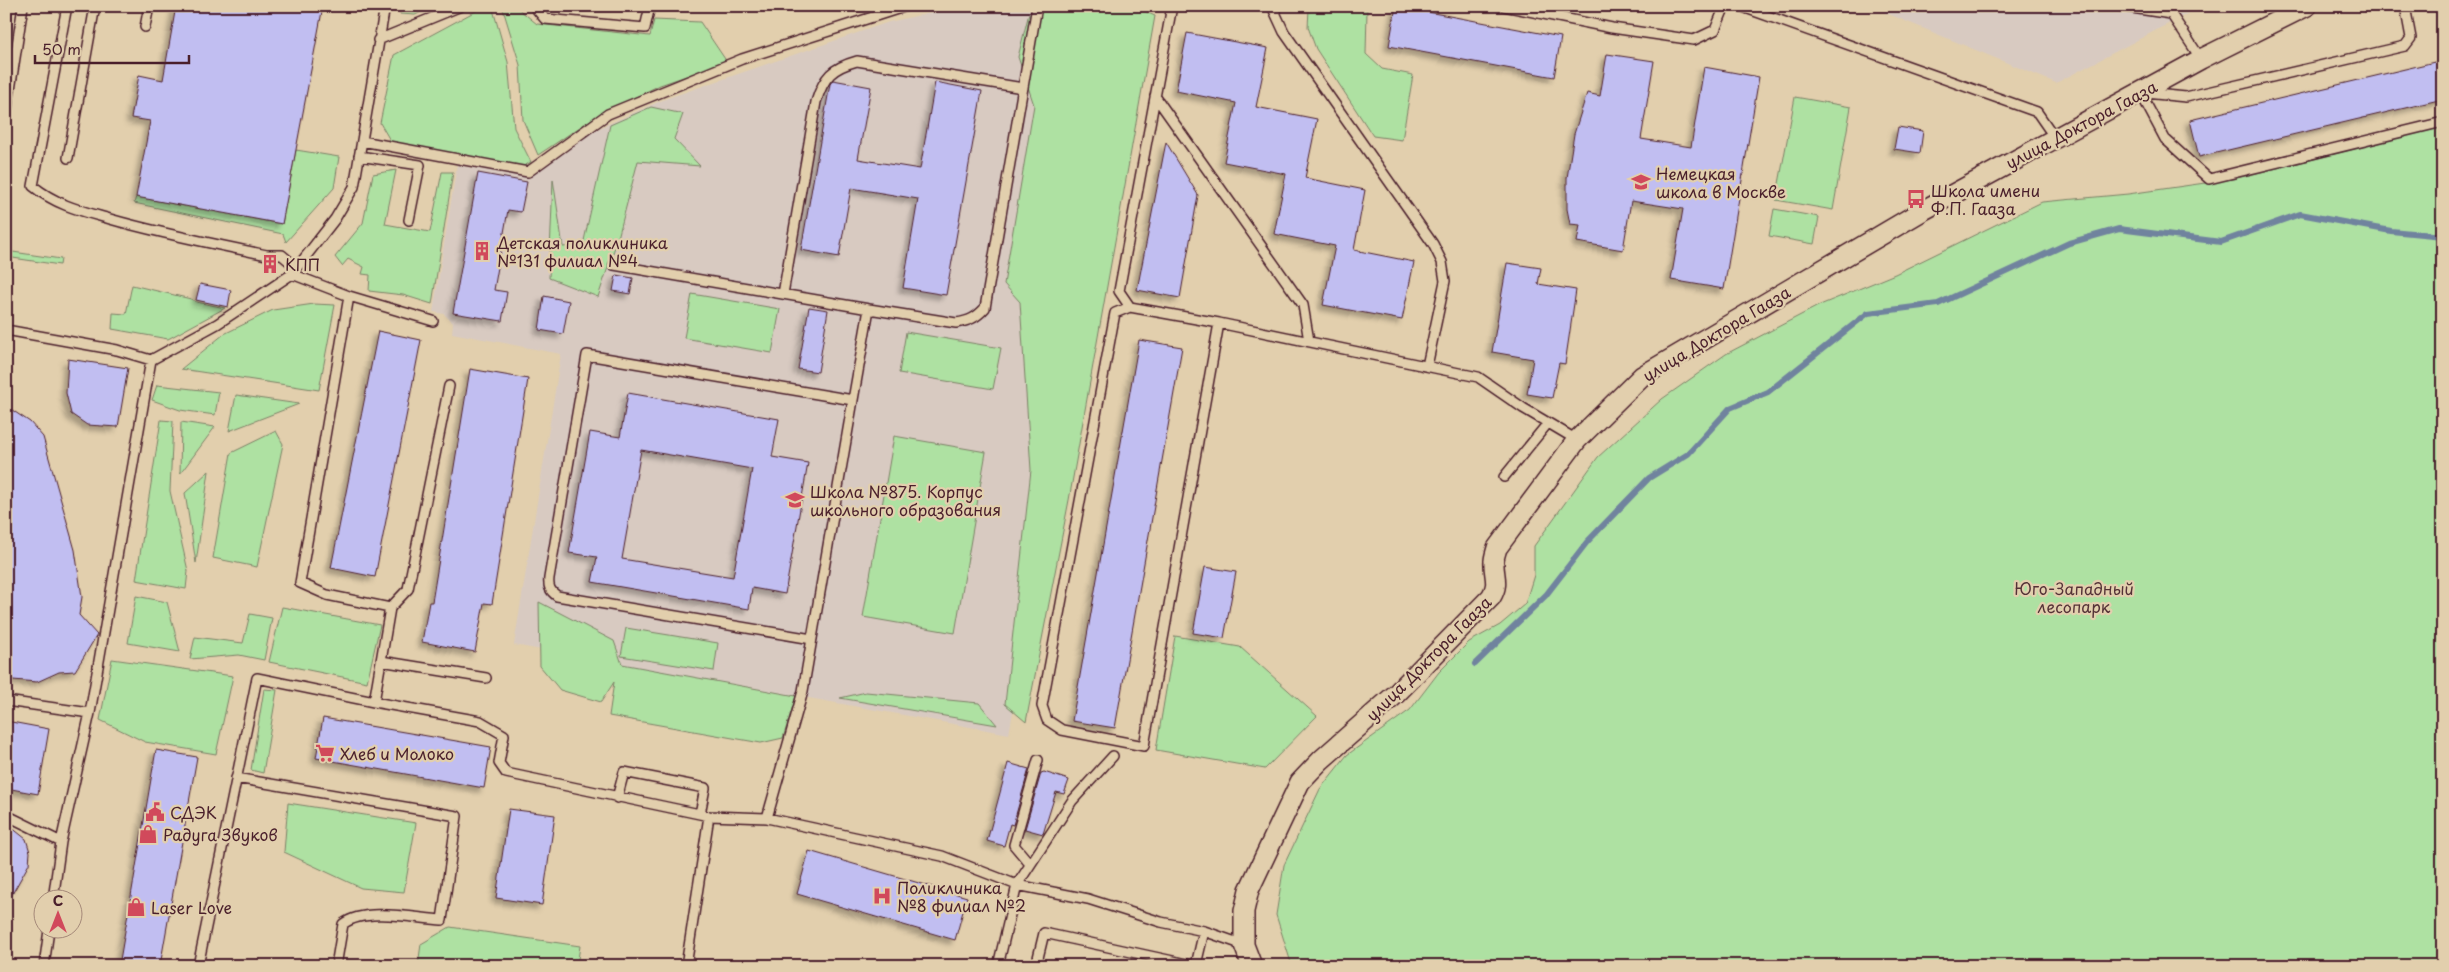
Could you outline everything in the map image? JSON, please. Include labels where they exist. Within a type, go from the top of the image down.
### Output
[{"type":"street","name":"улица Доктора Гааза","points":[[1252,966],[1244,945],[1244,912],[1249,890],[1300,782],[1321,760],[1396,694],[1491,597],[1496,589],[1497,575],[1494,561],[1497,548],[1577,440],[1642,376],[1922,211],[2201,59],[2307,6]]},
{"type":"lane","points":[[6,116],[23,6]]},
{"type":"lane","points":[[67,6],[33,186],[45,196],[61,204],[142,229],[267,255],[282,255],[294,270],[349,296],[433,321]]},
{"type":"lane","points":[[68,158],[95,6]]},
{"type":"lane","points":[[145,27],[149,6]]},
{"type":"lane","points":[[6,330],[117,350],[151,360],[217,324],[294,270],[335,219],[354,187],[385,6]]},
{"type":"lane","points":[[378,40],[461,6]]},
{"type":"lane","points":[[534,6],[545,18],[645,28],[650,6]]},
{"type":"lane","points":[[362,141],[528,172],[608,114],[742,59],[907,6]]},
{"type":"lane","points":[[614,265],[956,324],[969,321],[978,316],[985,308],[1037,6]]},
{"type":"lane","points":[[1130,307],[1119,291],[1172,6]]},
{"type":"lane","points":[[1272,6],[1284,32],[1434,244],[1442,262],[1445,281],[1427,366]]},
{"type":"lane","points":[[1504,6],[1612,28],[1694,40],[1715,30],[1725,6]]},
{"type":"lane","points":[[1740,6],[2037,112],[2055,138]]},
{"type":"lane","points":[[2119,6],[2171,10],[2201,59]]},
{"type":"lane","points":[[2140,92],[2186,97],[2405,46],[2411,38],[2405,6]]},
{"type":"lane","points":[[783,294],[816,102],[821,86],[828,76],[841,66],[857,61],[1023,88]]},
{"type":"lane","points":[[2140,92],[2165,139],[2209,179],[2443,122]]},
{"type":"lane","points":[[1155,96],[1303,305],[1309,341]]},
{"type":"lane","points":[[359,156],[420,165],[409,220]]},
{"type":"lane","points":[[349,296],[300,583],[327,595],[390,608]]},
{"type":"lane","points":[[1219,323],[1144,746],[1116,743],[1062,730],[1047,720],[1042,706],[1115,313],[1130,307],[1219,323],[1309,341],[1478,377],[1577,440]]},
{"type":"lane","points":[[767,818],[804,691],[869,309]]},
{"type":"lane","points":[[812,639],[558,596],[551,592],[548,585],[568,462],[587,355],[853,400]]},
{"type":"lane","points":[[54,890],[61,842],[90,713],[151,360]]},
{"type":"lane","points":[[374,702],[390,608],[408,589],[449,386]]},
{"type":"lane","points":[[1504,477],[1548,423]]},
{"type":"lane","points":[[381,660],[486,678]]},
{"type":"lane","points":[[198,966],[257,678],[480,721],[504,735],[499,763],[506,773],[617,798],[705,815],[767,818],[942,856],[1017,885],[1088,899],[1161,922],[1204,931],[1244,945]]},
{"type":"lane","points":[[6,701],[90,713]]},
{"type":"lane","points":[[998,966],[1017,885],[1072,801],[1114,756]]},
{"type":"lane","points":[[1030,864],[1014,845],[1038,760]]},
{"type":"lane","points":[[617,798],[624,772],[705,788],[705,815],[686,966]]},
{"type":"lane","points":[[236,778],[457,816],[442,920],[365,915],[351,918],[343,924],[336,966]]},
{"type":"lane","points":[[6,815],[61,842]]},
{"type":"lane","points":[[1036,966],[1044,933],[1196,965],[1204,931]]},
{"type":"lane","points":[[44,966],[48,940]]},
{"type":"shaded area","name":"Школа №875. Корпус школьного образования","points":[[962,6],[1142,6],[1009,734],[514,645],[561,354],[452,333],[453,323],[444,314],[433,312],[457,165],[529,178],[597,129],[665,99],[889,22]]},
{"type":"shaded area","points":[[1869,6],[2202,6],[2056,83]]},
{"type":"green space","points":[[401,6],[435,6],[415,15],[400,14]]},
{"type":"green space","points":[[485,6],[492,6],[508,62],[514,128],[531,162],[522,167],[391,142],[380,123],[394,55]]},
{"type":"green space","points":[[502,6],[515,6],[537,24],[650,36],[654,20],[700,22],[727,62],[660,85],[595,117],[538,155],[523,120],[520,65]]},
{"type":"green space","points":[[1042,6],[1133,6],[1155,16],[1069,500],[1026,722],[1005,704],[1031,470],[1020,302],[1004,284],[1034,105],[1018,57],[1029,13]]},
{"type":"green space","points":[[1309,9],[1367,10],[1366,54],[1382,69],[1413,75],[1402,140],[1373,136],[1316,49],[1308,27]]},
{"type":"green space","points":[[1795,97],[1851,107],[1833,210],[1776,200]]},
{"type":"green space","points":[[651,107],[683,114],[674,139],[700,166],[638,161],[618,238],[598,297],[549,278],[553,179],[563,247],[583,245],[610,125]]},
{"type":"green space","name":"Юго-Западный лесопарк","points":[[2443,127],[2443,966],[1292,966],[1276,915],[1284,865],[1320,789],[1347,755],[1410,710],[1439,672],[1469,642],[1500,625],[1525,604],[1534,575],[1534,546],[1598,457],[1662,399],[1726,354],[1820,305],[1895,274],[2042,202],[2128,194],[2233,179]]},
{"type":"green space","points":[[296,150],[339,157],[334,188],[286,242],[283,234],[134,203],[136,197],[282,224]]},
{"type":"green space","points":[[396,170],[385,224],[430,232],[442,172],[453,172],[432,304],[403,295],[369,291],[370,275],[362,274],[364,267],[348,259],[342,266],[335,257],[363,223],[373,174]]},
{"type":"green space","points":[[1774,209],[1819,217],[1814,244],[1769,236]]},
{"type":"green space","points":[[6,251],[61,259],[60,265],[6,257]]},
{"type":"green space","points":[[132,285],[225,308],[168,339],[112,329],[113,313],[126,314]]},
{"type":"green space","points":[[692,294],[780,309],[772,353],[684,338]]},
{"type":"green space","points":[[314,304],[335,305],[319,390],[181,369],[224,334],[273,310]]},
{"type":"green space","points":[[906,332],[1001,348],[993,389],[899,373]]},
{"type":"green space","points":[[157,385],[219,392],[215,415],[180,410],[152,400]]},
{"type":"green space","points":[[236,395],[299,404],[229,431]]},
{"type":"green space","points":[[161,420],[173,421],[170,491],[188,571],[186,589],[136,580]]},
{"type":"green space","points":[[181,422],[215,427],[180,474]]},
{"type":"green space","points":[[276,431],[283,444],[257,567],[213,558],[231,453]]},
{"type":"green space","points":[[894,436],[986,452],[955,633],[863,617]]},
{"type":"green space","points":[[209,471],[196,563],[185,493]]},
{"type":"green space","points":[[136,596],[167,602],[180,652],[128,643]]},
{"type":"green space","points":[[539,602],[614,641],[622,664],[796,696],[783,738],[761,743],[609,716],[614,682],[601,702],[560,690],[540,666]]},
{"type":"green space","points":[[282,607],[380,625],[367,682],[269,662]]},
{"type":"green space","points":[[250,614],[272,618],[264,660],[239,655],[190,659],[195,637],[243,643]]},
{"type":"green space","points":[[626,628],[718,643],[714,671],[621,656]]},
{"type":"green space","points":[[1175,636],[1240,647],[1317,716],[1265,769],[1156,750]]},
{"type":"green space","points":[[112,659],[233,676],[216,754],[145,742],[100,720]]},
{"type":"green space","points":[[264,689],[277,690],[263,773],[251,770]]},
{"type":"green space","points":[[866,692],[979,703],[997,725],[840,698]]},
{"type":"green space","points":[[288,803],[416,823],[404,892],[361,888],[284,852]]},
{"type":"green space","points":[[450,927],[580,946],[577,966],[418,966],[421,944]]},
{"type":"building","points":[[176,6],[323,6],[282,224],[136,197],[150,121],[131,118],[139,75],[163,80]]},
{"type":"building","points":[[1396,6],[1561,37],[1554,77],[1389,46]]},
{"type":"building","points":[[1187,33],[1268,48],[1256,107],[1317,119],[1305,178],[1365,190],[1354,250],[1414,262],[1402,320],[1323,305],[1335,246],[1274,234],[1286,174],[1224,162],[1236,103],[1176,91]]},
{"type":"building","points":[[1607,54],[1654,61],[1641,139],[1691,147],[1704,67],[1759,77],[1724,289],[1671,280],[1683,209],[1631,201],[1623,250],[1577,242],[1580,225],[1570,224],[1567,209],[1567,178],[1574,134],[1587,93],[1600,96]]},
{"type":"building","points":[[2443,60],[2443,99],[2199,157],[2190,120]]},
{"type":"building","points":[[833,80],[871,87],[858,159],[920,169],[935,82],[982,91],[946,295],[903,288],[918,199],[851,188],[839,257],[801,250],[830,84]]},
{"type":"building","points":[[1898,127],[1923,131],[1920,153],[1894,149]]},
{"type":"building","points":[[1166,142],[1198,195],[1180,298],[1137,290]]},
{"type":"building","name":"Детская поликлиника №131 филиал №4","points":[[478,173],[527,182],[521,212],[508,210],[494,290],[507,292],[502,321],[453,313]]},
{"type":"building","points":[[1507,263],[1541,268],[1538,284],[1576,290],[1565,364],[1559,363],[1552,398],[1527,394],[1533,359],[1492,352]]},
{"type":"building","points":[[616,275],[633,278],[630,294],[613,291]]},
{"type":"building","points":[[200,284],[231,290],[228,307],[196,300]]},
{"type":"building","points":[[544,296],[569,301],[563,334],[539,330]]},
{"type":"building","points":[[809,307],[828,310],[818,372],[798,369]]},
{"type":"building","points":[[378,331],[421,340],[375,577],[331,568]]},
{"type":"building","points":[[1139,340],[1182,347],[1115,728],[1072,721]]},
{"type":"building","points":[[68,359],[128,368],[118,427],[87,425],[71,414],[66,393]]},
{"type":"building","points":[[470,369],[528,379],[492,604],[484,603],[475,652],[422,642],[429,602],[432,602]]},
{"type":"building","points":[[628,393],[779,419],[772,457],[808,463],[785,594],[752,588],[749,609],[592,582],[597,557],[569,553],[590,432],[620,437]],"holes":[[[641,450],[752,469],[733,577],[622,559]]]},
{"type":"building","points":[[6,406],[30,422],[43,437],[75,550],[82,597],[79,615],[97,635],[75,671],[59,672],[37,682],[13,680],[6,675]]},
{"type":"building","points":[[1205,567],[1236,572],[1224,638],[1193,633]]},
{"type":"building","points":[[323,718],[491,747],[484,788],[316,758]]},
{"type":"building","points":[[6,721],[49,729],[38,794],[6,788]]},
{"type":"building","points":[[156,750],[197,757],[160,966],[119,966]]},
{"type":"building","points":[[1008,763],[1029,769],[1013,825],[1010,824],[1004,846],[987,841]]},
{"type":"building","points":[[1044,772],[1069,780],[1064,794],[1056,792],[1043,834],[1025,829],[1041,773]]},
{"type":"building","points":[[509,809],[555,815],[542,905],[496,898]]},
{"type":"building","points":[[6,823],[26,839],[30,852],[29,864],[6,905]]},
{"type":"building","name":"Поликлиника №8 филиал №2","points":[[809,851],[967,897],[955,940],[797,894]]},
{"type":"waterway","points":[[1475,664],[1546,595],[1587,542],[1649,478],[1688,454],[1730,408],[1768,392],[1868,313],[1938,304],[2069,243],[2119,229],[2221,242],[2300,214],[2391,231],[2443,236]]},
{"type":"place","name":"Немецкая школа в Москве","points":[[1641,182]]},
{"type":"place","name":"Школа имени Ф.П. Гааза","points":[[1916,199]]},
{"type":"place","name":"Детская поликлиника №131 филиал №4","points":[[482,251]]},
{"type":"place","name":"КПП","points":[[270,264]]},
{"type":"place","name":"Школа №875. Корпус школьного образования","points":[[795,500]]},
{"type":"place","name":"Хлеб и Молоко","points":[[325,753]]},
{"type":"place","name":"СДЭК","points":[[155,812]]},
{"type":"place","name":"Радуга Звуков","points":[[148,834]]},
{"type":"place","name":"Поликлиника №8 филиал №2","points":[[882,896]]},
{"type":"place","name":"Laser Love","points":[[136,907]]}]
